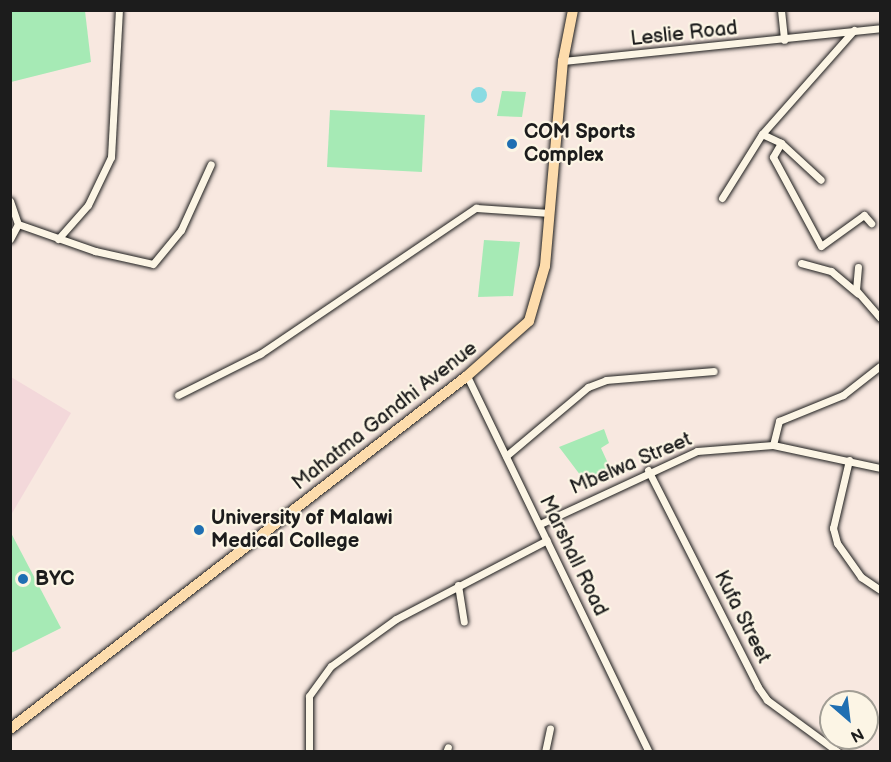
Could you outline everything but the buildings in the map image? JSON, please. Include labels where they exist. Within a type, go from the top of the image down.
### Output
[{"type":"main road","name":"Mahatma Gandhi Avenue","points":[[10,729],[467,376],[515,336],[535,310],[550,213],[563,61],[573,10]]},
{"type":"street","points":[[58,239],[88,205],[111,157],[119,10]]},
{"type":"street","points":[[781,10],[784,40]]},
{"type":"street","name":"Leslie Road","points":[[563,61],[784,40],[880,28]]},
{"type":"street","points":[[722,198],[762,134],[854,30]]},
{"type":"street","points":[[762,134],[781,143],[821,180]]},
{"type":"street","points":[[781,143],[773,157],[821,246],[864,215],[871,223]]},
{"type":"street","points":[[18,224],[140,264],[159,261],[193,209],[211,164]]},
{"type":"street","points":[[10,201],[18,224],[10,239]]},
{"type":"street","points":[[178,395],[270,347],[476,207],[550,213]]},
{"type":"street","points":[[801,263],[831,271],[858,294],[880,318]]},
{"type":"street","points":[[858,267],[858,294]]},
{"type":"street","points":[[773,445],[779,421],[843,395],[880,366]]},
{"type":"street","points":[[506,456],[588,387],[606,380],[714,371]]},
{"type":"street","name":"Marshall Road","points":[[467,376],[649,752]]},
{"type":"street","name":"Mbelwa Street","points":[[540,524],[648,470],[697,451],[773,445],[880,468]]},
{"type":"street","points":[[849,460],[833,528],[837,543],[861,577],[880,590]]},
{"type":"street","name":"Kufa Street","points":[[648,470],[758,687],[767,700],[838,752]]},
{"type":"street","points":[[309,752],[306,712],[317,681],[396,619],[547,540]]},
{"type":"street","points":[[458,585],[464,622]]},
{"type":"street","points":[[545,752],[550,729]]},
{"type":"shaded area","points":[[11,377],[71,413],[11,515]]},
{"type":"green space","points":[[10,11],[85,11],[91,62],[11,82]]},
{"type":"green space","points":[[502,91],[526,92],[522,117],[497,116]]},
{"type":"green space","points":[[330,110],[425,115],[422,172],[327,167]]},
{"type":"green space","points":[[484,240],[520,242],[513,296],[478,297]]},
{"type":"green space","points":[[604,429],[609,443],[601,448],[612,472],[587,484],[559,447]]},
{"type":"green space","name":"BYC","points":[[10,531],[61,628],[11,653],[10,653]]},
{"type":"water","points":[[479,87],[485,89],[487,95],[485,101],[479,103],[473,101],[471,95],[473,89]]},
{"type":"place","name":"COM Sports Complex","points":[[512,144]]},
{"type":"place","name":"University of Malawi Medical College","points":[[199,530]]},
{"type":"place","name":"BYC","points":[[23,579]]}]
